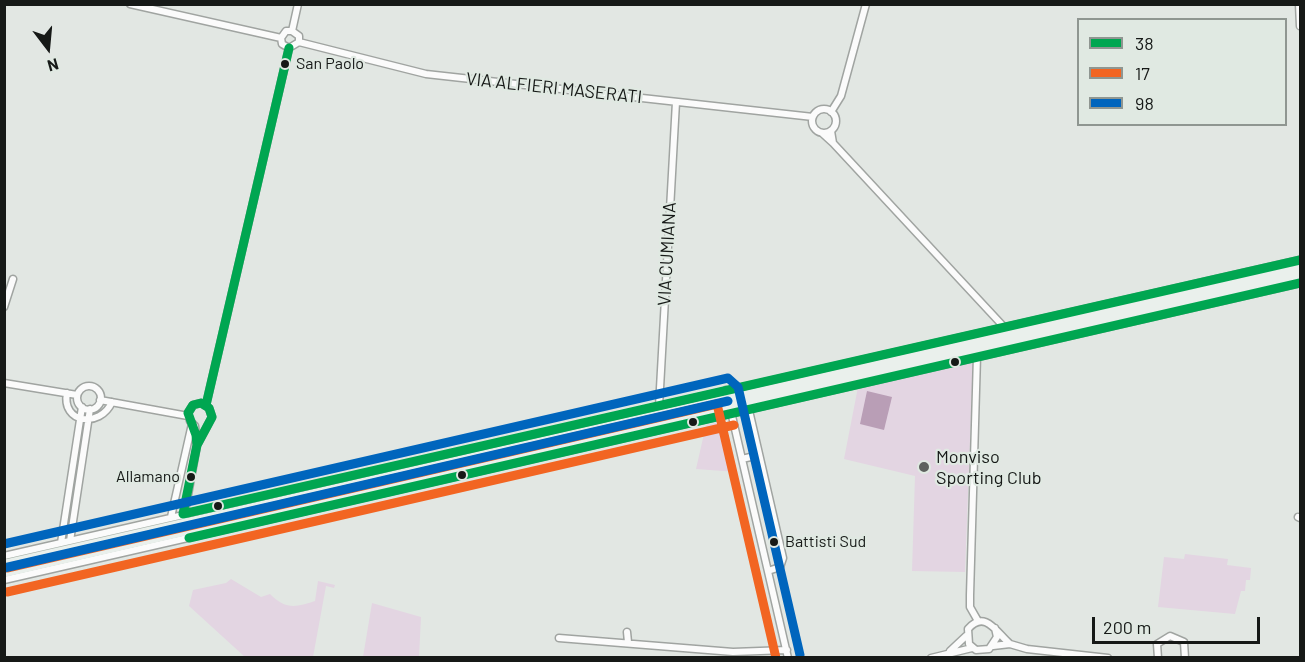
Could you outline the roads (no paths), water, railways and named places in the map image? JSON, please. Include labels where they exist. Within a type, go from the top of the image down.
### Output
[{"type":"main road","points":[[4,573],[1300,268]]},
{"type":"main road","points":[[729,402],[748,406],[1300,276]]},
{"type":"main road","points":[[4,564],[188,531]]},
{"type":"street","points":[[130,4],[281,38]]},
{"type":"street","points":[[292,31],[298,4]]},
{"type":"street","points":[[831,112],[841,96],[866,4]]},
{"type":"street","points":[[1299,4],[1300,26]]},
{"type":"street","points":[[292,31],[299,36],[299,42],[296,46],[289,48],[282,44],[281,38],[284,33],[292,31]]},
{"type":"street","name":"VIA ALFIERI MASERATI","points":[[299,42],[426,74],[813,117]]},
{"type":"street","points":[[188,531],[183,514],[197,445],[212,417],[206,405],[289,48]]},
{"type":"street","name":"VIA CUMIANA","points":[[659,406],[676,102]]},
{"type":"street","points":[[833,143],[831,131],[836,119],[831,112],[820,110],[813,117],[813,127],[833,143],[1004,327]]},
{"type":"street","points":[[822,133],[831,131]]},
{"type":"street","points":[[4,579],[188,531],[729,402],[1004,327],[1300,260]]},
{"type":"street","points":[[4,307],[13,279]]},
{"type":"street","points":[[768,571],[780,567],[783,558],[748,406],[1300,283]]},
{"type":"street","points":[[977,356],[970,607],[978,621]]},
{"type":"street","points":[[4,383],[77,395]]},
{"type":"street","points":[[77,395],[82,388],[92,386],[98,391],[100,400],[97,406],[90,409],[82,407]]},
{"type":"street","points":[[67,393],[69,409],[80,419],[89,420],[100,417],[112,402]]},
{"type":"street","points":[[61,543],[82,407],[77,395]]},
{"type":"street","points":[[100,400],[188,416],[193,425],[197,445]]},
{"type":"street","points":[[4,556],[659,406],[729,402]]},
{"type":"street","points":[[729,402],[788,657]]},
{"type":"street","points":[[188,416],[193,405],[206,405]]},
{"type":"street","points":[[70,541],[90,409]]},
{"type":"street","points":[[180,414],[190,432]]},
{"type":"street","points":[[193,425],[206,425]]},
{"type":"street","points":[[171,517],[193,425]]},
{"type":"street","points":[[742,459],[759,455]]},
{"type":"street","points":[[179,480],[187,495]]},
{"type":"street","points":[[948,652],[963,641],[968,629],[978,621],[987,622],[1010,644]]},
{"type":"street","points":[[993,646],[997,637],[995,628]]},
{"type":"street","points":[[968,629],[967,640],[972,648]]},
{"type":"street","points":[[627,632],[628,642]]},
{"type":"street","points":[[1149,657],[1157,656],[1160,640],[1174,636],[1184,642],[1186,657]]},
{"type":"street","points":[[559,638],[733,652],[787,650]]},
{"type":"street","points":[[931,657],[972,648],[985,651],[993,646],[1010,644],[1027,649],[1108,657]]},
{"type":"place","name":"San Paolo","points":[[285,64]]},
{"type":"place","name":"Monviso Sporting Club","points":[[924,467]]},
{"type":"place","name":"Allamano","points":[[191,477]]},
{"type":"place","name":"Battisti Sud","points":[[774,542]]}]
